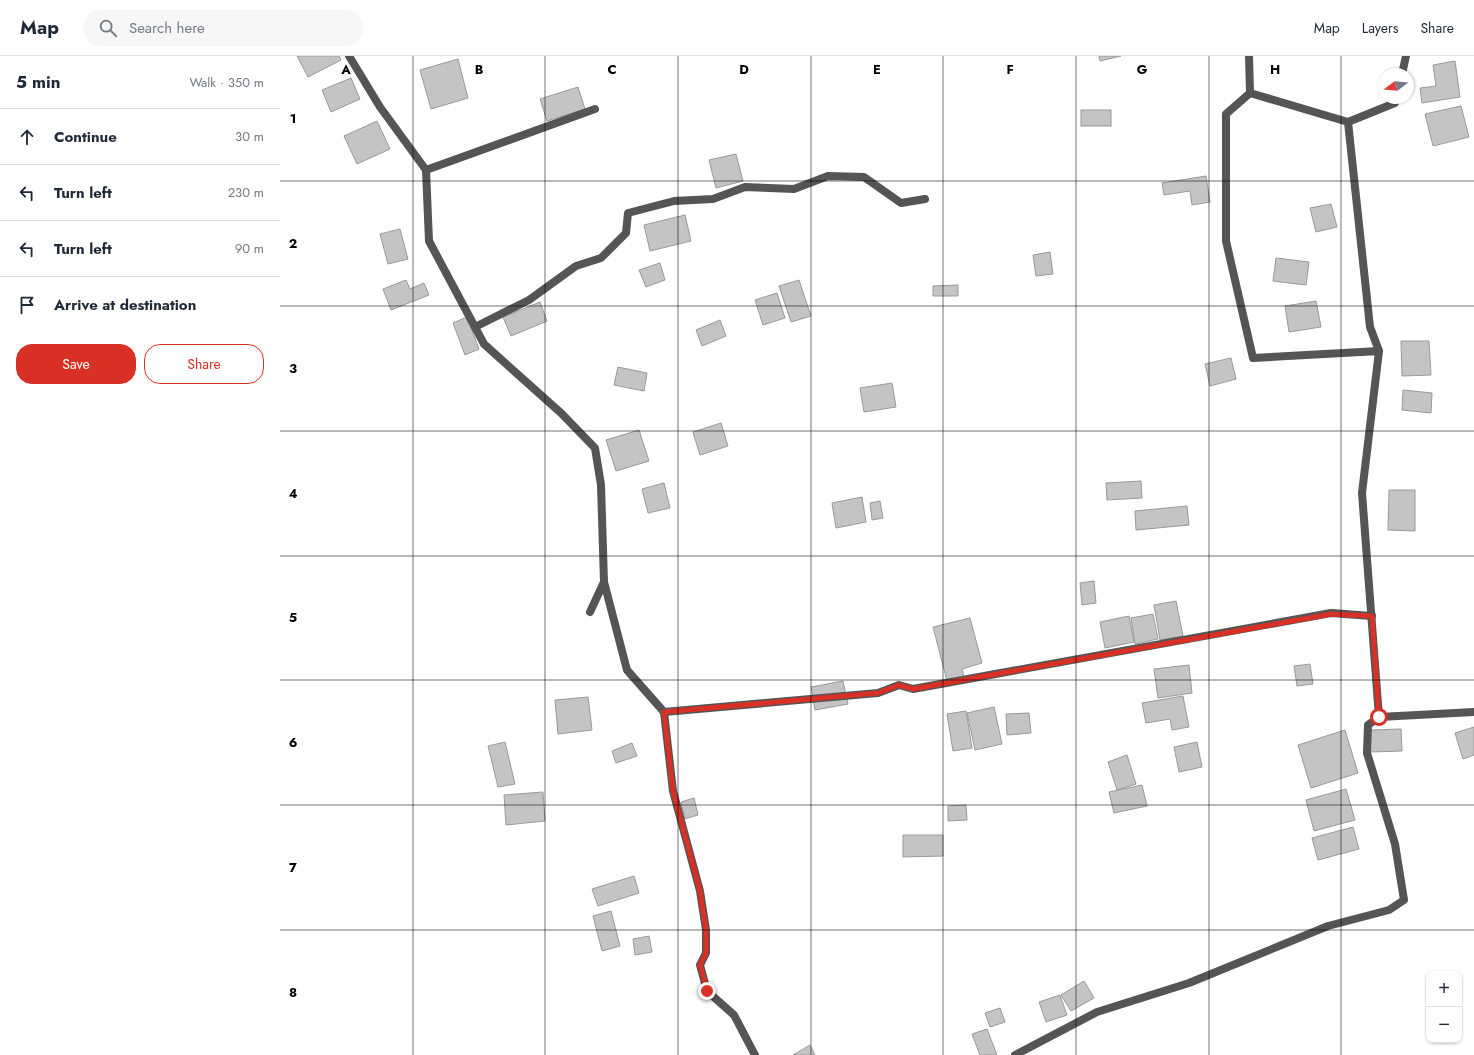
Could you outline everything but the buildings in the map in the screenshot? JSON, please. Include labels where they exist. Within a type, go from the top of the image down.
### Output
[{"type":"street","points":[[349,56],[380,106],[426,170],[429,241],[484,344],[560,413],[595,448],[601,485],[604,582],[627,670],[664,712],[673,791],[700,891],[706,930],[706,953],[700,965],[707,991],[734,1015],[755,1055]]},
{"type":"street","points":[[1249,56],[1250,92],[1226,114],[1226,241],[1253,358],[1379,351]]},
{"type":"street","points":[[1403,68],[1406,56]]},
{"type":"street","points":[[1250,92],[1348,122],[1393,104]]},
{"type":"street","points":[[426,170],[595,109]]},
{"type":"street","points":[[1348,122],[1370,327],[1379,351],[1362,492],[1379,717]]},
{"type":"street","points":[[475,327],[529,300],[576,266],[601,258],[626,233],[628,213],[674,201],[713,199],[745,187],[794,188],[828,176],[864,177],[901,203],[924,199]]},
{"type":"street","points":[[590,612],[604,582]]},
{"type":"street","points":[[664,712],[878,693],[899,685],[913,689],[1331,614],[1372,616]]},
{"type":"street","points":[[1015,1055],[1097,1012],[1189,983],[1328,926],[1389,910],[1404,900],[1395,844],[1367,753],[1368,725],[1379,717],[1474,712]]},
{"type":"route","points":[[707,991],[700,965],[706,953],[706,930],[700,891],[673,791],[664,712],[878,693],[899,685],[913,689],[1331,614],[1372,616],[1379,717]]}]
